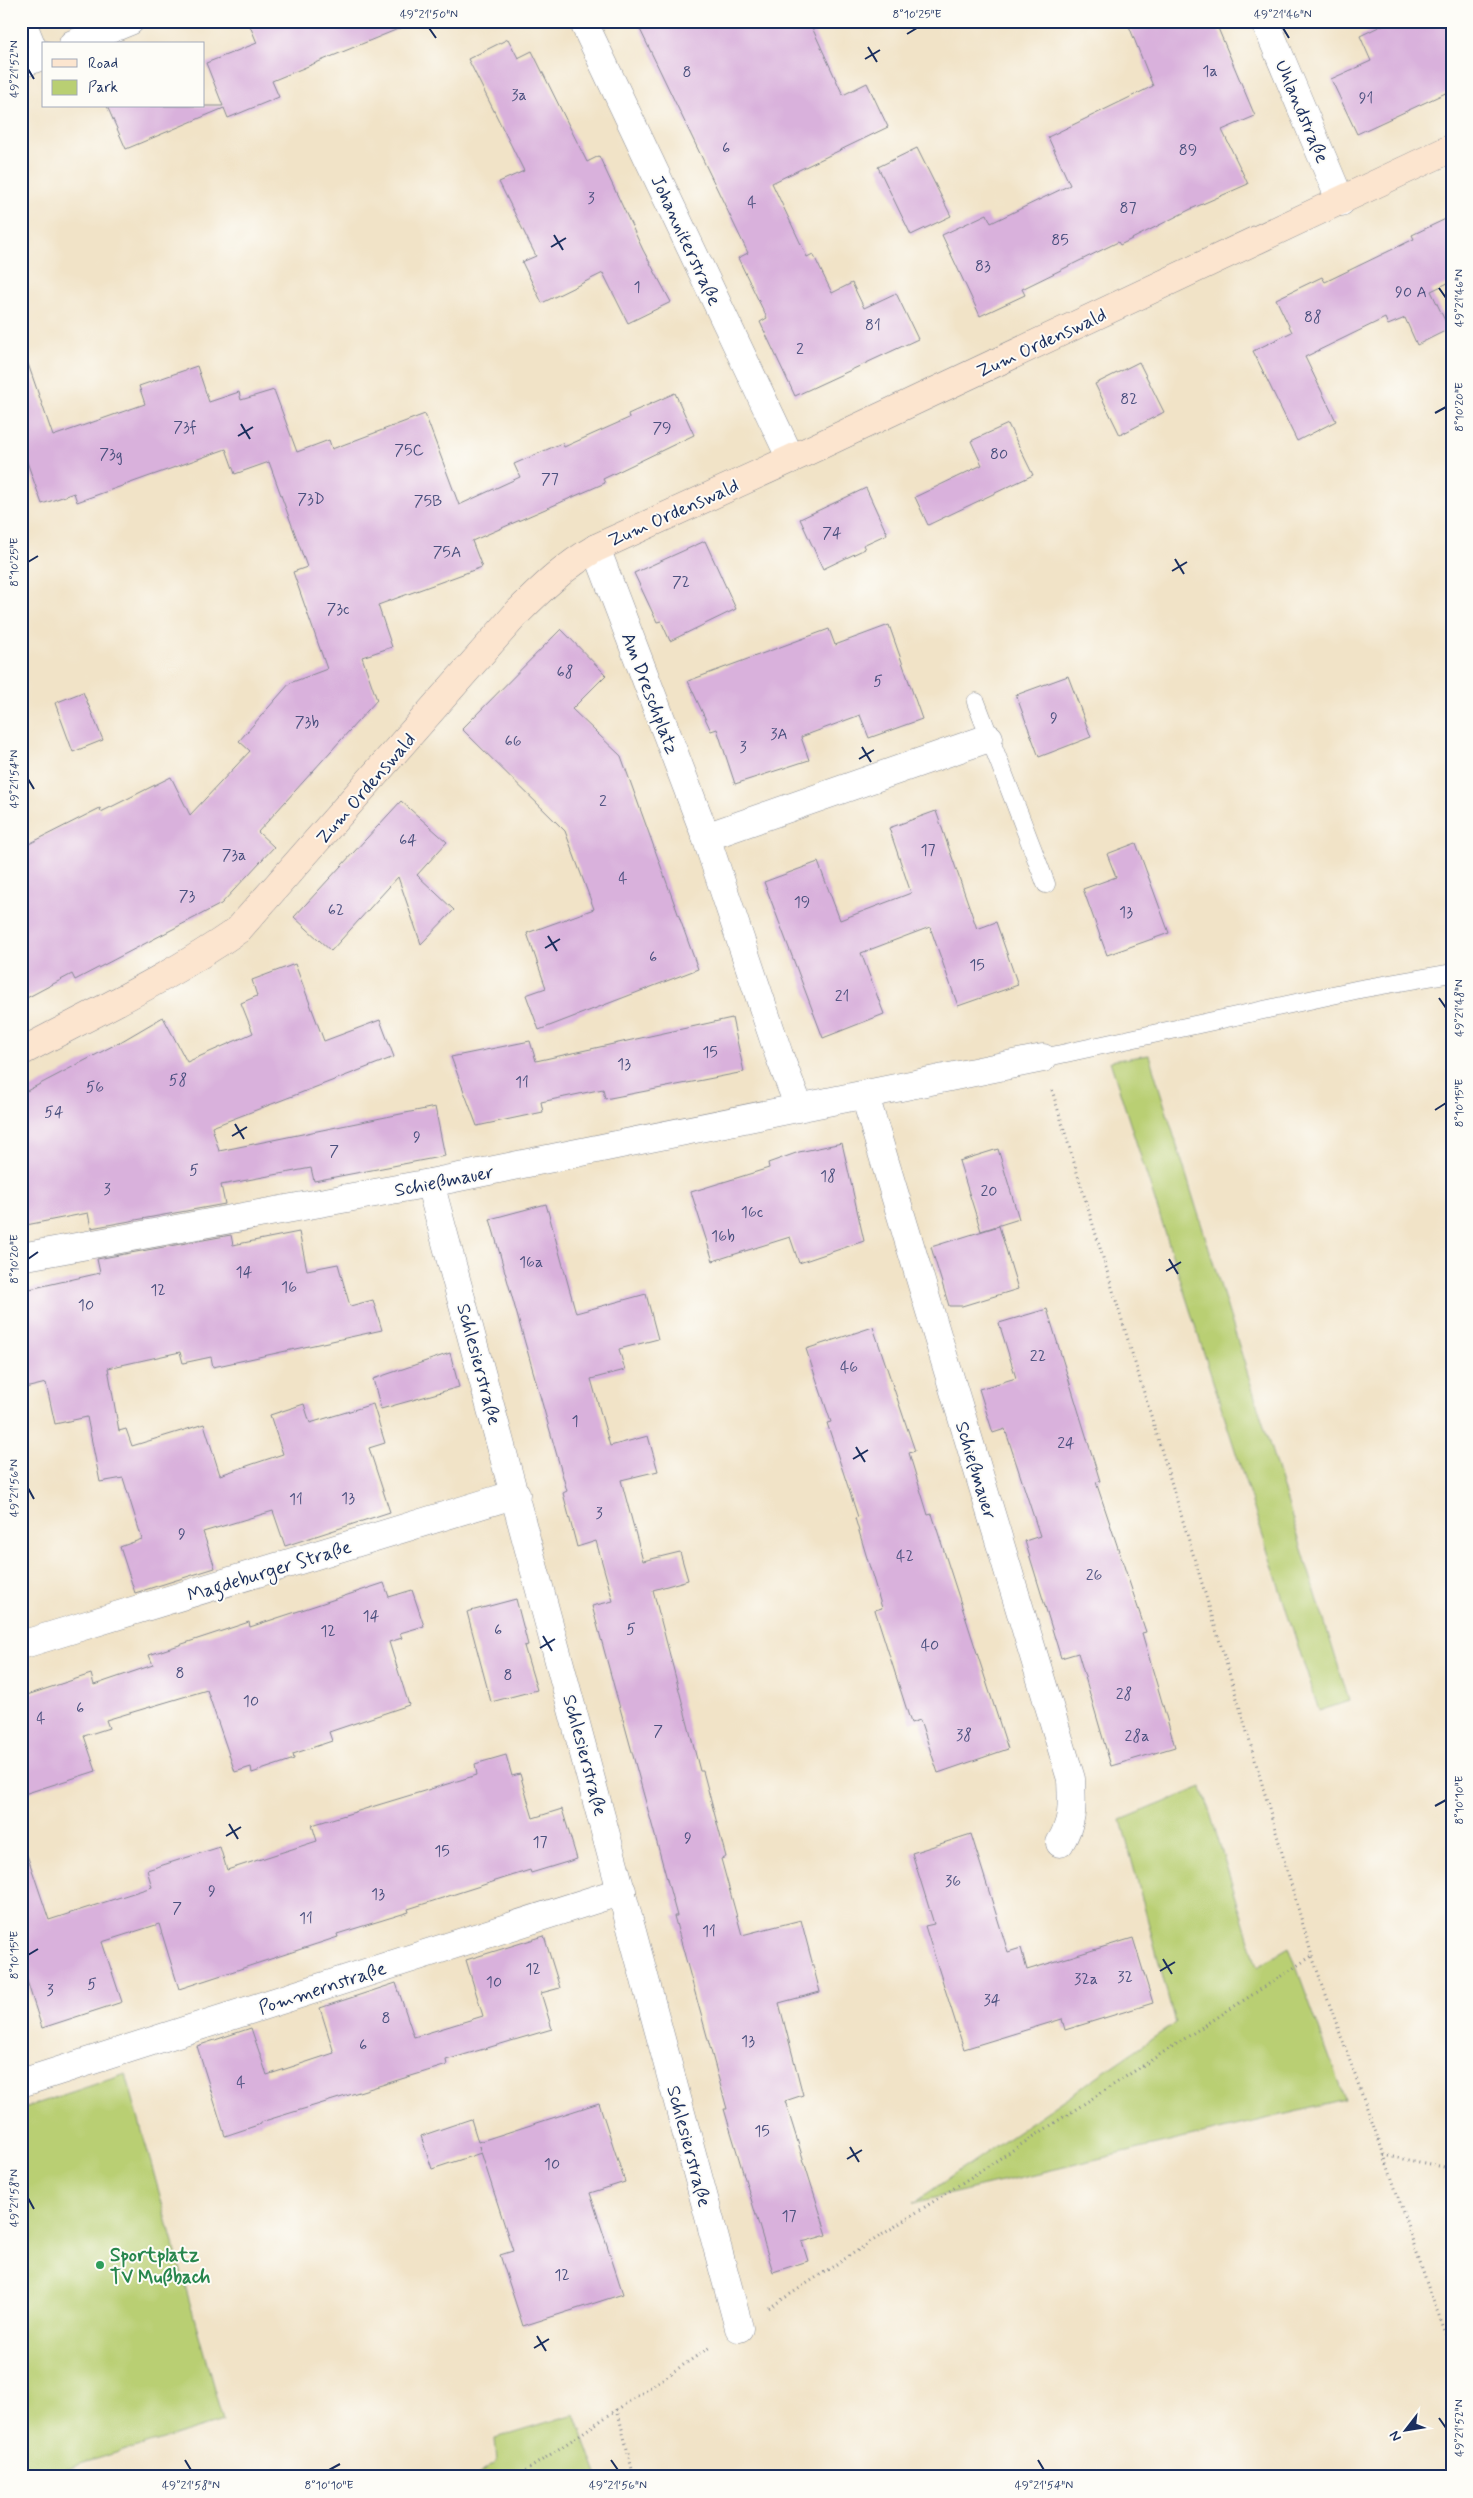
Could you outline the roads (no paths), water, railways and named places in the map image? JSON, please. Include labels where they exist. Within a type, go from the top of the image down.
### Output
[{"type":"street","points":[[78,42],[130,21]]},
{"type":"street","name":"Johanniterstraße","points":[[583,21],[791,459]]},
{"type":"street","name":"Uhlandstraße","points":[[1265,21],[1341,202]]},
{"type":"street","name":"Zum Ordenswald","points":[[21,1052],[210,950],[238,930],[517,613],[551,579],[572,562],[596,548],[1341,202],[1452,148]]},
{"type":"street","name":"Am Dreschplatz","points":[[596,548],[706,837],[779,1055],[799,1107]]},
{"type":"street","points":[[706,837],[989,738]]},
{"type":"street","name":"Schießmauer","points":[[21,1257],[430,1183],[799,1107],[865,1096],[1042,1058]]},
{"type":"street","name":"Schießmauer","points":[[865,1096],[1071,1778],[1071,1818],[1069,1828],[1060,1843]]},
{"type":"street","name":"Schlesierstraße","points":[[430,1183],[516,1494],[739,2328]]},
{"type":"street","name":"Magdeburger Straße","points":[[21,1645],[516,1494]]},
{"type":"street","name":"Pommernstraße","points":[[21,2083],[622,1891]]},
{"type":"lane","points":[[27,21],[35,59]]},
{"type":"lane","points":[[976,702],[1046,884]]},
{"type":"lane","points":[[1042,1058],[1360,989],[1452,973]]},
{"type":"place","name":"Sportplatz TV Mußbach","points":[[100,2265]]}]
